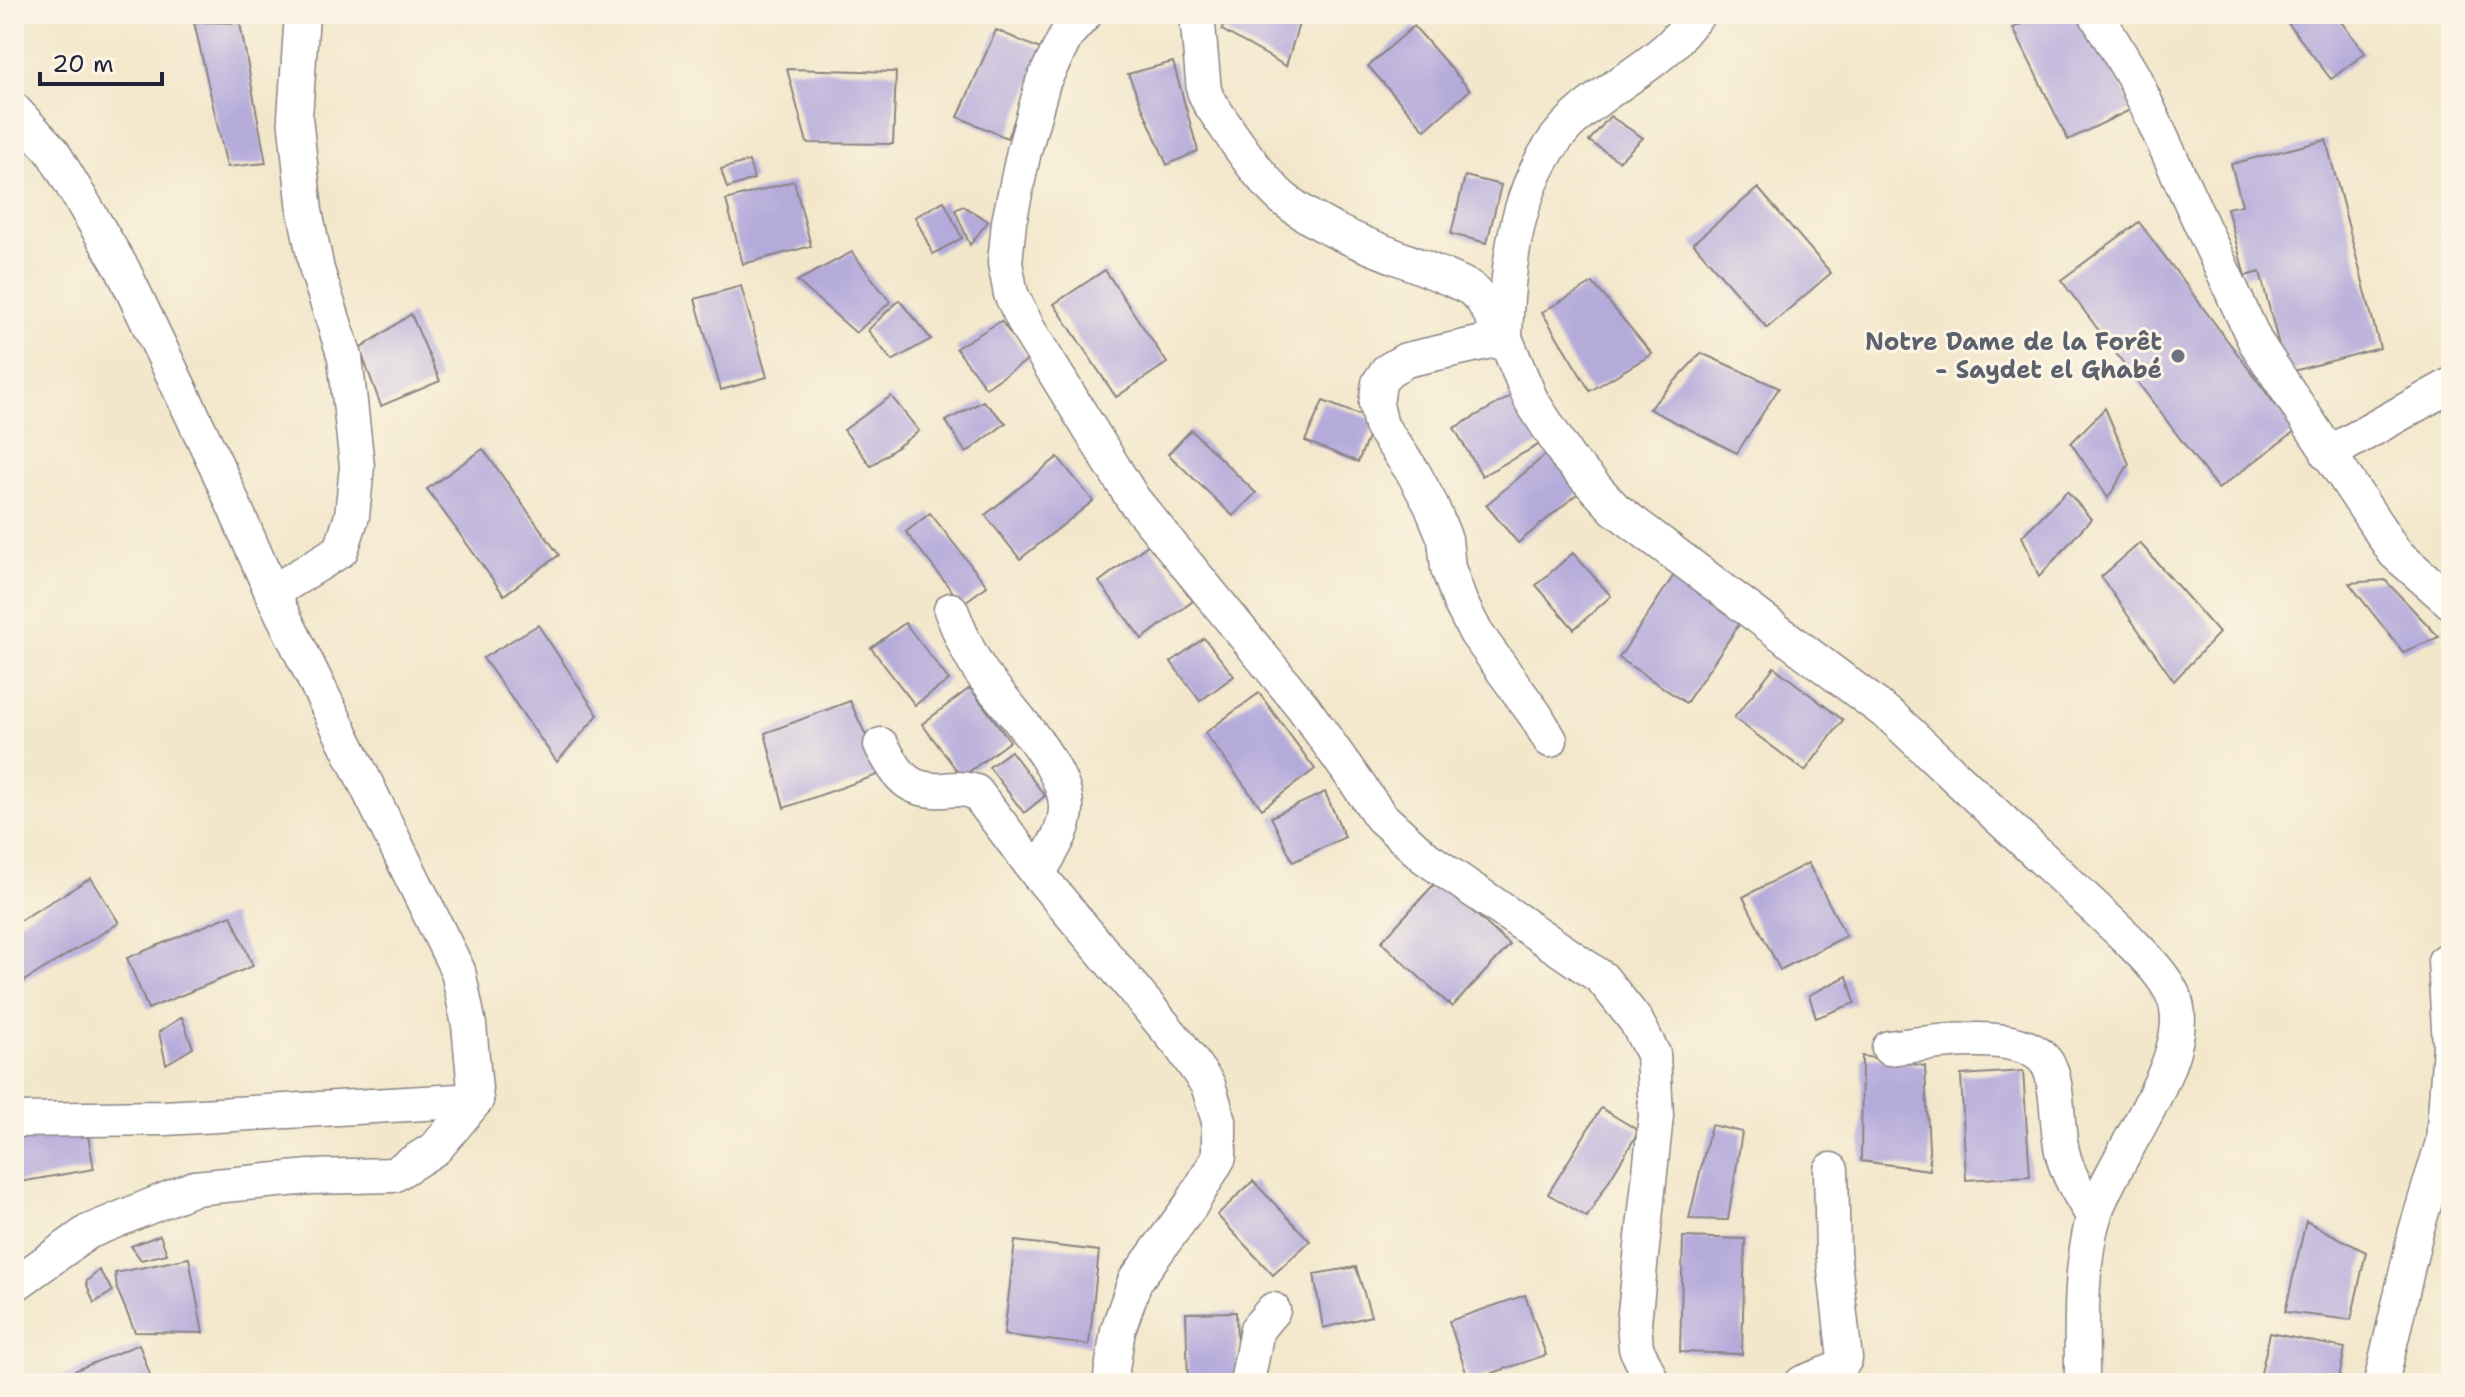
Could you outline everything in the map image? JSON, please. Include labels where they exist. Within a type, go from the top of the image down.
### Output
[{"type":"street","points":[[272,593],[341,550],[352,516],[357,466],[345,357],[317,270],[305,211],[295,117],[302,14]]},
{"type":"street","points":[[1085,14],[1067,34],[1043,82],[1028,137],[1009,222],[1005,263],[1011,294],[1028,329],[1133,499],[1303,707],[1381,817],[1426,858],[1602,978],[1636,1021],[1653,1054],[1656,1075],[1656,1116],[1634,1322],[1636,1348],[1653,1383]]},
{"type":"street","points":[[1197,14],[1202,72],[1209,102],[1282,198],[1341,233],[1470,288],[1481,298],[1505,338],[1538,411],[1568,458],[1615,509],[1892,717],[2127,938],[2173,995],[2180,1019],[2171,1061],[2116,1167],[2094,1217],[2084,1269],[2082,1383]]},
{"type":"street","points":[[1505,338],[1506,296],[1525,196],[1545,152],[1576,117],[1673,43],[1698,14]]},
{"type":"street","points":[[2096,14],[2134,78],[2255,341],[2395,553],[2451,602]]},
{"type":"street","points":[[14,110],[52,151],[123,270],[217,467],[272,593],[458,971],[469,1025],[476,1100],[436,1148],[393,1175],[310,1177],[194,1188],[88,1232],[14,1285]]},
{"type":"street","points":[[1505,338],[1406,360],[1387,371],[1379,383],[1376,404],[1381,426],[1413,472],[1431,505],[1445,539],[1448,568],[1476,633],[1550,740]]},
{"type":"street","points":[[2328,454],[2451,385]]},
{"type":"street","points":[[951,610],[963,641],[984,675],[1040,748],[1062,788],[1066,806],[1063,823],[1038,874]]},
{"type":"street","points":[[881,745],[900,777],[908,784],[926,790],[967,788],[976,792],[1038,874],[1180,1045],[1208,1085],[1219,1121],[1219,1157],[1191,1205],[1135,1281],[1118,1330],[1110,1383]]},
{"type":"street","points":[[2381,1383],[2416,1231],[2443,1142],[2450,1046],[2445,961]]},
{"type":"street","points":[[1889,1048],[1993,1040],[2029,1048],[2043,1057],[2050,1070],[2062,1151],[2071,1178],[2094,1217]]},
{"type":"street","points":[[14,1120],[165,1118],[476,1100]]},
{"type":"street","points":[[1802,1383],[1838,1369],[1845,1359],[1834,1267],[1831,1170]]},
{"type":"street","points":[[1247,1383],[1257,1329],[1273,1310]]},
{"type":"building","points":[[1226,14],[1302,14],[1286,66],[1222,30]]},
{"type":"building","points":[[2042,14],[2086,14],[2132,109],[2068,140],[2013,28]]},
{"type":"building","points":[[2281,14],[2335,14],[2365,53],[2331,79]]},
{"type":"building","points":[[194,22],[240,23],[266,163],[227,167]]},
{"type":"building","points":[[1414,26],[1470,90],[1425,130],[1368,66]]},
{"type":"building","points":[[996,30],[1045,51],[1007,138],[958,117]]},
{"type":"building","points":[[1173,62],[1198,151],[1167,165],[1128,74]]},
{"type":"building","points":[[787,69],[896,72],[893,144],[807,143]]},
{"type":"building","points":[[1610,116],[1643,138],[1619,161],[1589,141]]},
{"type":"building","points":[[2326,140],[2380,348],[2286,373],[2260,272],[2245,276],[2227,208],[2242,205],[2231,164]]},
{"type":"building","points":[[749,161],[754,179],[727,188],[721,169]]},
{"type":"building","points":[[1465,176],[1501,185],[1487,243],[1451,234]]},
{"type":"building","points":[[794,181],[811,246],[743,264],[726,200]]},
{"type":"building","points":[[1758,188],[1831,273],[1767,328],[1693,243]]},
{"type":"building","points":[[944,201],[962,238],[933,254],[915,217]]},
{"type":"building","points":[[963,206],[988,221],[970,245],[955,210]]},
{"type":"building","name":"Notre Dame de la Forêt - Saydet el Ghabé","points":[[2139,222],[2295,431],[2218,489],[2061,280]]},
{"type":"building","points":[[852,252],[890,302],[856,333],[797,281]]},
{"type":"building","points":[[1105,270],[1167,363],[1116,397],[1054,304]]},
{"type":"building","points":[[1593,283],[1652,354],[1590,391],[1542,312]]},
{"type":"building","points":[[741,286],[767,377],[721,390],[695,299]]},
{"type":"building","points":[[899,300],[931,339],[892,361],[868,330]]},
{"type":"building","points":[[411,314],[440,381],[381,406],[360,349]]},
{"type":"building","points":[[1001,321],[1029,359],[986,388],[956,348]]},
{"type":"building","points":[[1701,353],[1779,388],[1737,453],[1649,409]]},
{"type":"building","points":[[1515,394],[1542,443],[1482,476],[1454,428]]},
{"type":"building","points":[[891,396],[919,431],[871,466],[844,430]]},
{"type":"building","points":[[983,401],[1006,423],[966,453],[946,421]]},
{"type":"building","points":[[1323,401],[1375,421],[1358,462],[1305,441]]},
{"type":"building","points":[[2105,408],[2129,464],[2108,498],[2071,443]]},
{"type":"building","points":[[1191,430],[1256,493],[1233,516],[1168,454]]},
{"type":"building","points":[[483,449],[559,555],[504,595],[427,489]]},
{"type":"building","points":[[1549,452],[1582,490],[1518,543],[1486,505]]},
{"type":"building","points":[[1058,457],[1093,501],[1020,559],[985,515]]},
{"type":"building","points":[[2067,491],[2091,519],[2039,577],[2022,536]]},
{"type":"building","points":[[930,513],[987,586],[962,604],[906,532]]},
{"type":"building","points":[[2140,543],[2219,633],[2174,681],[2101,577]]},
{"type":"building","points":[[1149,544],[1193,601],[1142,639],[1099,582]]},
{"type":"building","points":[[1573,553],[1611,596],[1574,629],[1536,585]]},
{"type":"building","points":[[1674,575],[1742,620],[1686,703],[1619,658]]},
{"type":"building","points":[[2385,580],[2439,637],[2403,652],[2349,583]]},
{"type":"building","points":[[905,623],[949,680],[915,705],[871,648]]},
{"type":"building","points":[[538,625],[598,715],[557,762],[483,658]]},
{"type":"building","points":[[1204,638],[1234,676],[1200,701],[1171,662]]},
{"type":"building","points":[[1774,667],[1843,720],[1805,771],[1734,718]]},
{"type":"building","points":[[970,688],[1010,741],[962,777],[922,724]]},
{"type":"building","points":[[1259,693],[1315,769],[1262,809],[1205,733]]},
{"type":"building","points":[[850,701],[883,773],[784,808],[765,733]]},
{"type":"building","points":[[1011,751],[1045,796],[1024,813],[989,767]]},
{"type":"building","points":[[1325,792],[1345,837],[1293,862],[1271,817]]},
{"type":"building","points":[[1808,863],[1846,936],[1780,970],[1743,897]]},
{"type":"building","points":[[91,878],[119,923],[14,987],[14,924]]},
{"type":"building","points":[[1438,880],[1510,945],[1452,1007],[1381,942]]},
{"type":"building","points":[[231,915],[253,966],[148,1009],[127,958]]},
{"type":"building","points":[[1847,976],[1855,1003],[1816,1018],[1809,995]]},
{"type":"building","points":[[182,1017],[193,1048],[166,1064],[159,1032]]},
{"type":"building","points":[[1862,1056],[1925,1066],[1930,1170],[1861,1161]]},
{"type":"building","points":[[2023,1071],[2030,1176],[1966,1180],[1961,1075]]},
{"type":"building","points":[[1601,1108],[1639,1131],[1587,1217],[1548,1194]]},
{"type":"building","points":[[86,1125],[94,1169],[14,1183],[14,1138]]},
{"type":"building","points":[[1711,1125],[1742,1132],[1728,1220],[1689,1219]]},
{"type":"building","points":[[1253,1181],[1310,1241],[1273,1275],[1217,1215]]},
{"type":"building","points":[[2306,1221],[2366,1252],[2351,1320],[2285,1312]]},
{"type":"building","points":[[160,1235],[167,1254],[141,1260],[131,1246]]},
{"type":"building","points":[[1683,1237],[1745,1239],[1742,1354],[1680,1352]]},
{"type":"building","points":[[1015,1241],[1099,1251],[1089,1345],[1004,1335]]},
{"type":"building","points":[[189,1258],[203,1333],[135,1332],[117,1289],[115,1273]]},
{"type":"building","points":[[1356,1267],[1371,1316],[1323,1328],[1314,1274]]},
{"type":"building","points":[[99,1270],[113,1291],[94,1303],[86,1282]]},
{"type":"building","points":[[1525,1295],[1546,1355],[1469,1381],[1449,1321]]},
{"type":"building","points":[[1236,1312],[1238,1383],[1188,1383],[1186,1313]]},
{"type":"building","points":[[2270,1333],[2345,1348],[2338,1383],[2275,1383],[2261,1373]]},
{"type":"building","points":[[139,1344],[153,1383],[65,1383],[62,1376]]},
{"type":"place","name":"Notre Dame de la Forêt - Saydet el Ghabé","points":[[2178,356]]}]
